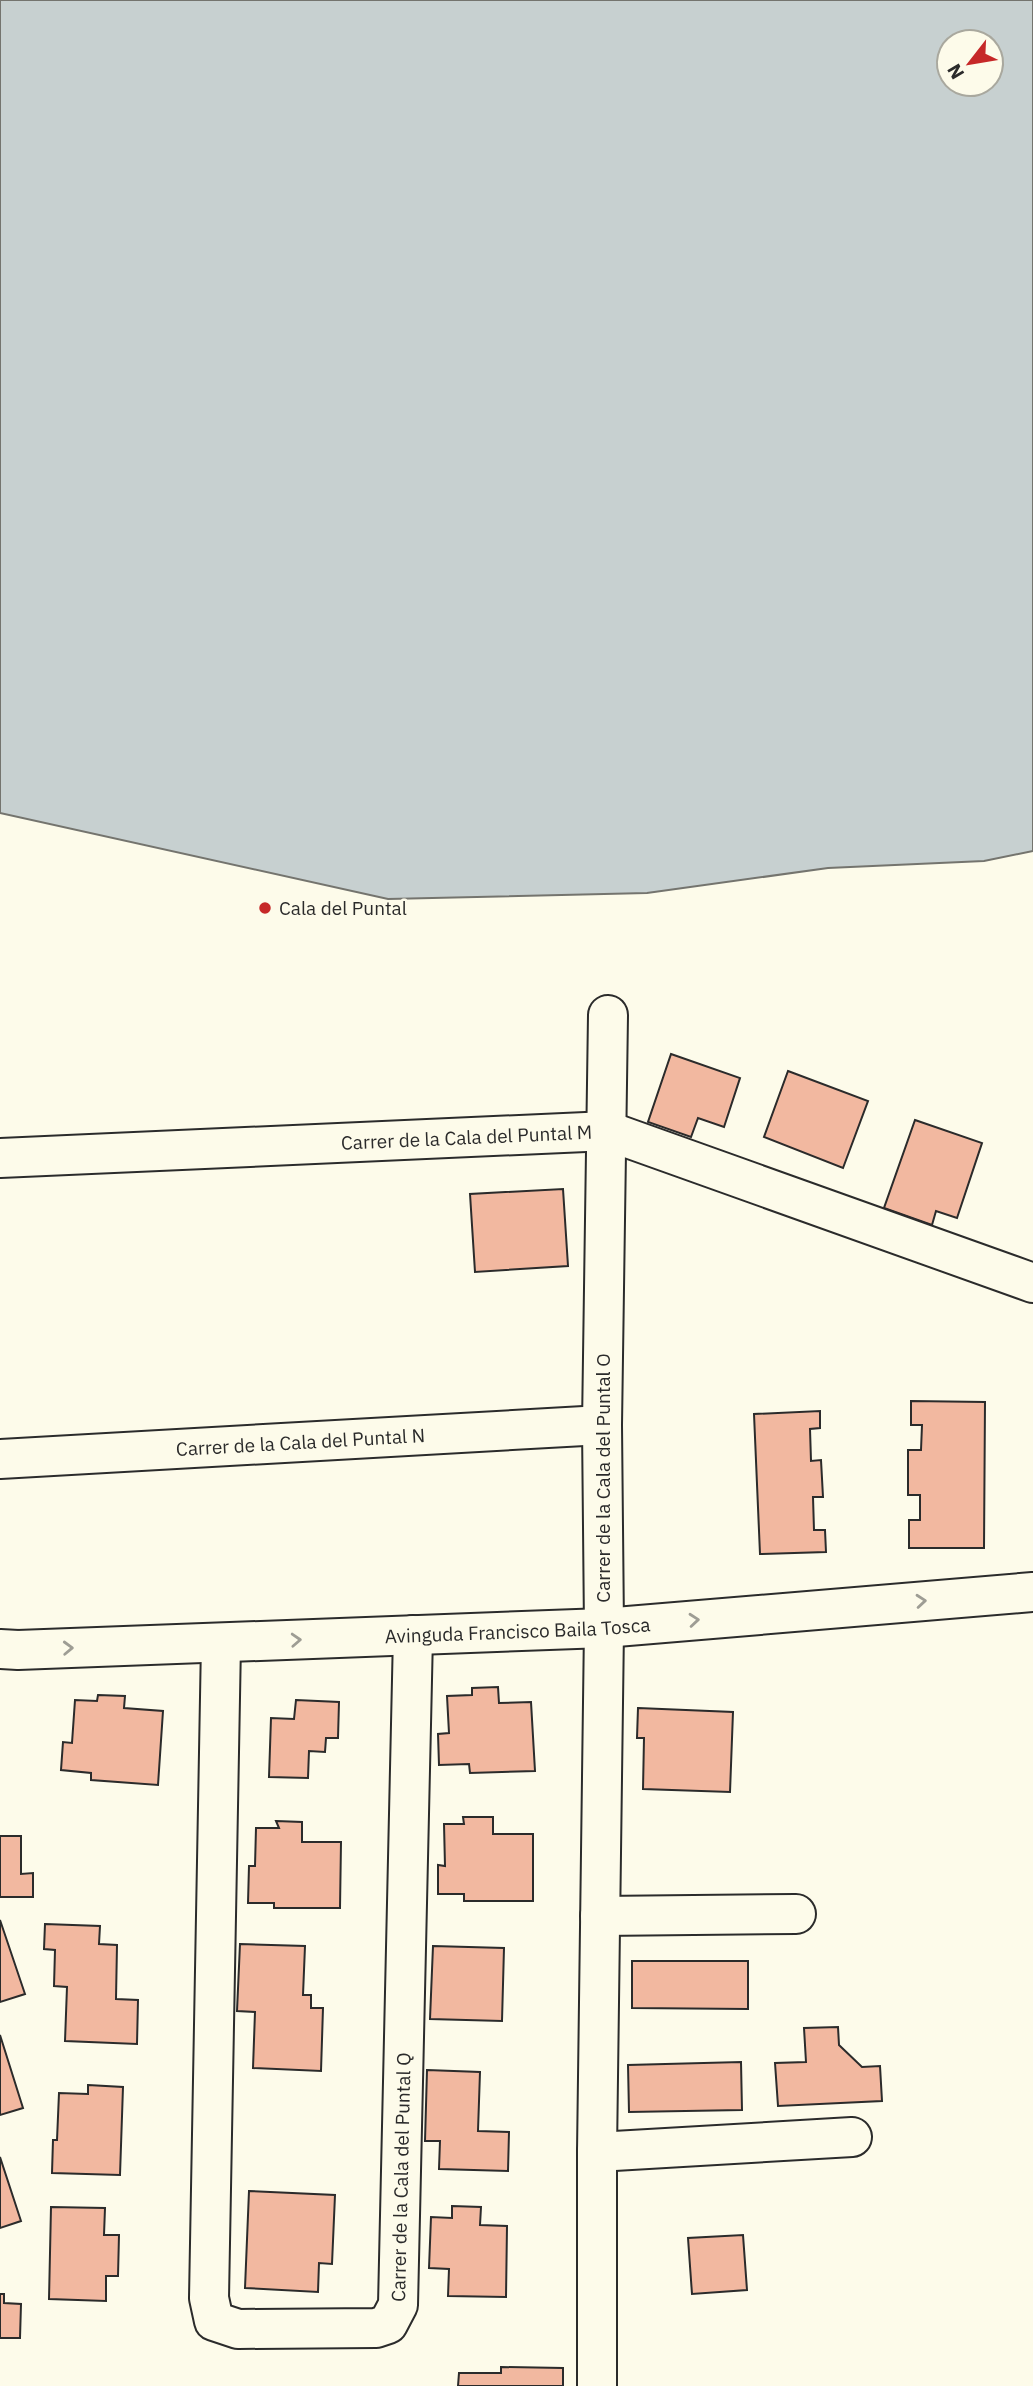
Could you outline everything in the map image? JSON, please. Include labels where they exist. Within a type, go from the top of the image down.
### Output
[{"type":"street","name":"Carrer de la Cala del Puntal O","points":[[597,2386],[597,2152],[604,1628],[602,1425],[608,1015]]},
{"type":"street","name":"Carrer de la Cala del Puntal M","points":[[0,1158],[608,1131],[1033,1283]]},
{"type":"street","name":"Carrer de la Cala del Puntal N","points":[[0,1459],[602,1425]]},
{"type":"street","name":"Avinguda Francisco Baila Tosca","points":[[0,1649],[604,1628],[1033,1592]]},
{"type":"street","name":"Carrer de la Cala del Puntal Q","points":[[220,1643],[209,2298],[214,2321],[238,2329],[376,2328],[388,2324],[398,2305],[412,1635]]},
{"type":"street","points":[[600,1916],[796,1914]]},
{"type":"street","points":[[597,2152],[852,2137]]},
{"type":"shaded area","points":[[0,0],[1033,0],[1033,851],[984,861],[828,868],[647,893],[388,899],[0,813]]},
{"type":"building","points":[[671,1054],[740,1078],[724,1127],[698,1118],[691,1137],[648,1122]]},
{"type":"building","points":[[788,1071],[868,1101],[843,1168],[764,1137]]},
{"type":"building","points":[[915,1120],[982,1143],[957,1218],[936,1211],[932,1225],[884,1208]]},
{"type":"building","points":[[563,1189],[568,1266],[475,1272],[470,1194]]},
{"type":"building","points":[[911,1401],[985,1402],[984,1548],[909,1548],[909,1520],[920,1520],[920,1495],[908,1495],[908,1450],[921,1450],[922,1425],[911,1425]]},
{"type":"building","points":[[820,1411],[820,1428],[810,1429],[811,1461],[821,1460],[823,1497],[813,1497],[814,1530],[825,1530],[826,1552],[760,1554],[754,1414]]},
{"type":"building","points":[[498,1687],[499,1703],[531,1702],[535,1771],[470,1773],[469,1764],[439,1765],[438,1734],[449,1733],[447,1696],[472,1695],[472,1688]]},
{"type":"building","points":[[98,1695],[125,1696],[124,1708],[163,1711],[158,1785],[91,1780],[91,1773],[61,1770],[63,1742],[72,1743],[75,1700],[97,1701]]},
{"type":"building","points":[[296,1700],[339,1702],[338,1738],[326,1738],[325,1752],[309,1751],[308,1778],[269,1777],[271,1718],[294,1719]]},
{"type":"building","points":[[638,1708],[733,1712],[730,1792],[643,1789],[644,1738],[637,1738]]},
{"type":"building","points":[[463,1817],[493,1817],[493,1834],[533,1834],[533,1901],[464,1901],[464,1894],[438,1894],[438,1865],[445,1866],[444,1824],[464,1824]]},
{"type":"building","points":[[276,1821],[302,1822],[302,1842],[341,1842],[340,1908],[274,1908],[274,1903],[248,1903],[249,1866],[255,1866],[256,1828],[279,1828]]},
{"type":"building","points":[[0,1836],[21,1836],[21,1874],[33,1873],[33,1897],[0,1897]]},
{"type":"building","points":[[0,1920],[25,1994],[0,2002]]},
{"type":"building","points":[[45,1924],[100,1926],[99,1944],[117,1945],[116,1999],[138,2000],[137,2044],[65,2041],[67,1987],[54,1986],[55,1950],[44,1949]]},
{"type":"building","points":[[240,1944],[305,1946],[303,1995],[311,1995],[311,2008],[323,2008],[321,2071],[253,2068],[255,2012],[237,2011]]},
{"type":"building","points":[[433,1946],[504,1948],[502,2021],[430,2019]]},
{"type":"building","points":[[632,1961],[748,1961],[748,2009],[632,2008]]},
{"type":"building","points":[[838,2027],[839,2045],[862,2067],[880,2066],[882,2101],[778,2106],[775,2063],[806,2062],[804,2028]]},
{"type":"building","points":[[0,2035],[23,2108],[0,2115]]},
{"type":"building","points":[[741,2062],[742,2110],[629,2112],[628,2065]]},
{"type":"building","points":[[427,2070],[480,2072],[478,2131],[509,2132],[508,2171],[439,2169],[440,2141],[425,2141]]},
{"type":"building","points":[[88,2085],[123,2087],[120,2175],[52,2173],[53,2140],[57,2140],[59,2093],[88,2094]]},
{"type":"building","points":[[0,2157],[21,2221],[0,2228]]},
{"type":"building","points":[[249,2191],[335,2195],[332,2264],[319,2263],[318,2292],[245,2288]]},
{"type":"building","points":[[452,2206],[481,2207],[480,2225],[507,2226],[506,2297],[448,2296],[449,2269],[429,2268],[431,2217],[452,2218]]},
{"type":"building","points":[[51,2207],[105,2208],[104,2235],[119,2235],[118,2276],[106,2276],[106,2301],[49,2299]]},
{"type":"building","points":[[743,2235],[747,2290],[692,2294],[688,2238]]},
{"type":"building","points":[[0,2294],[4,2294],[4,2303],[21,2304],[20,2338],[0,2338]]},
{"type":"building","points":[[501,2367],[563,2368],[563,2386],[458,2386],[459,2373],[501,2373]]},
{"type":"place","name":"Cala del Puntal","points":[[265,908]]}]
